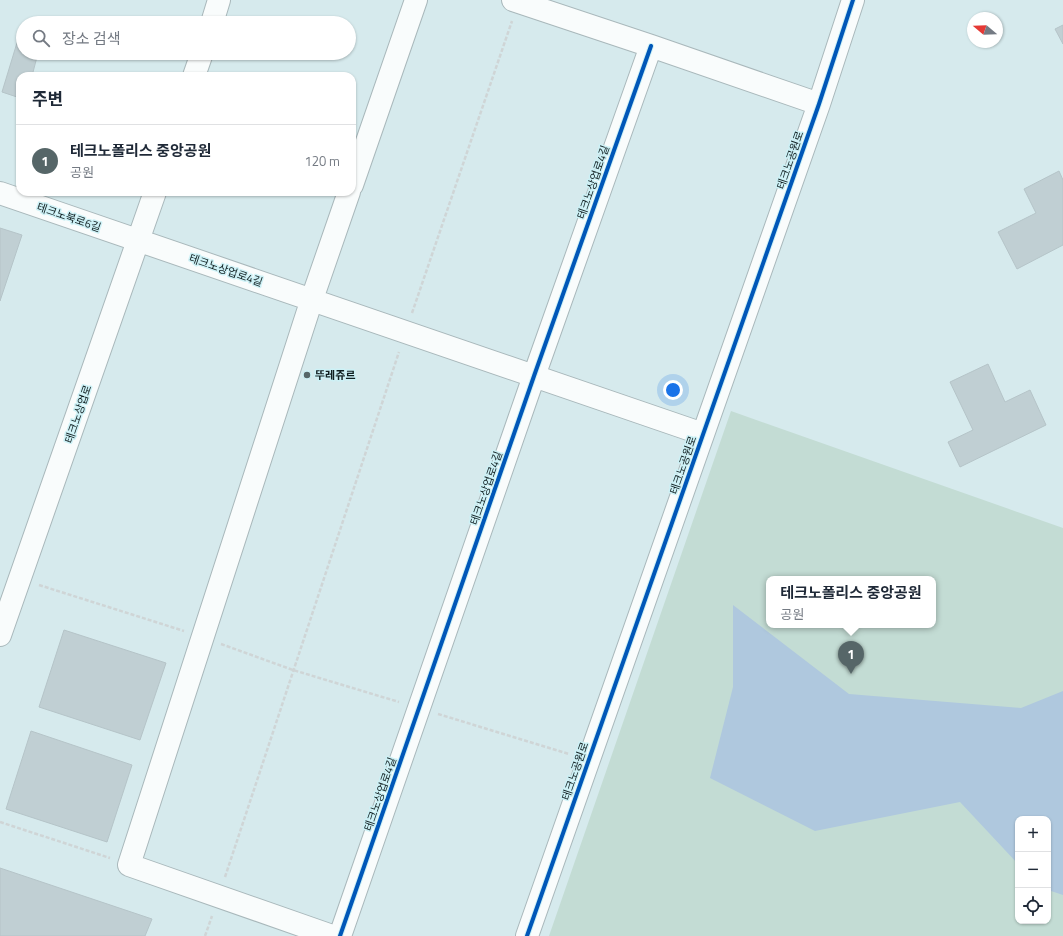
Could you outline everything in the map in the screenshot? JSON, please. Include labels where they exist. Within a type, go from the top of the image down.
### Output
[{"type":"street","points":[[214,16],[219,0]]},
{"type":"street","points":[[356,173],[416,0]]},
{"type":"street","name":"테크노공원로","points":[[527,936],[819,104],[854,0]]},
{"type":"street","points":[[516,1],[819,104]]},
{"type":"street","name":"테크노상업로4길","points":[[340,936],[534,376],[651,46]]},
{"type":"street","points":[[195,72],[200,60]]},
{"type":"street","name":"테크노북로6길","points":[[0,193],[139,241]]},
{"type":"street","name":"테크노상업로","points":[[0,635],[154,196]]},
{"type":"street","points":[[332,936],[129,865],[312,299],[348,196]]},
{"type":"street","name":"테크노상업로4길","points":[[139,241],[703,434]]},
{"type":"path","points":[[222,884],[516,1]]},
{"type":"path","points":[[20,579],[203,637],[293,670],[589,760]]},
{"type":"path","points":[[0,822],[129,865]]},
{"type":"path","points":[[205,936],[212,914]]},
{"type":"green space","points":[[731,411],[1063,528],[1063,936],[549,936]]},
{"type":"water","points":[[733,605],[849,694],[1021,708],[1063,691],[1063,895],[1051,891],[1051,816],[1015,816],[1015,861],[960,802],[815,831],[710,778],[733,687]]},
{"type":"building","points":[[1063,25],[1063,44],[1055,29]]},
{"type":"building","points":[[16,46],[16,60],[36,60],[33,72],[16,72],[16,97],[2,92]]},
{"type":"building","points":[[1059,171],[1063,180],[1063,245],[1017,269],[998,232],[1036,213],[1024,189]]},
{"type":"building","points":[[0,228],[22,235],[0,301]]},
{"type":"building","points":[[988,364],[1005,402],[1030,390],[1046,425],[960,467],[948,442],[973,430],[950,382]]},
{"type":"building","points":[[64,630],[166,663],[140,740],[39,707]]},
{"type":"building","points":[[31,731],[132,765],[107,842],[6,809]]},
{"type":"building","points":[[0,868],[152,919],[145,936],[0,936]]},
{"type":"cycle path","points":[[527,936],[819,104],[853,0]]},
{"type":"cycle path","points":[[340,936],[534,376],[651,46]]},
{"type":"place","name":"뚜레쥬르","points":[[307,375]]},
{"type":"place","name":"테크노폴리스 중앙공원","points":[[851,674]]}]
